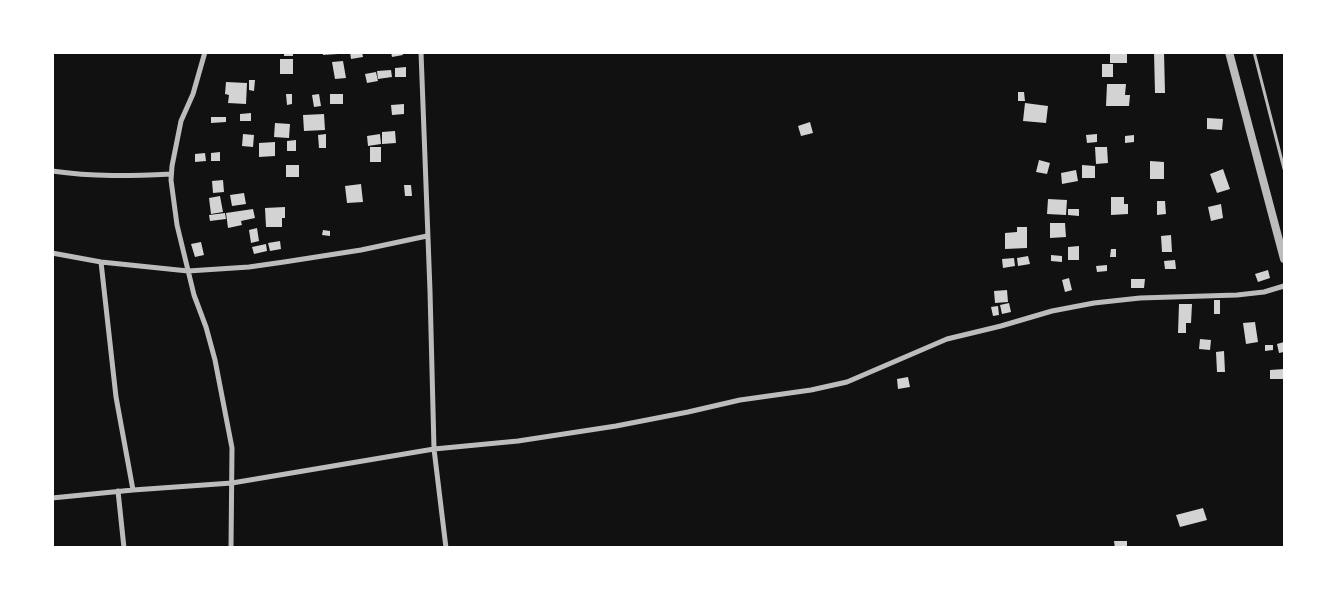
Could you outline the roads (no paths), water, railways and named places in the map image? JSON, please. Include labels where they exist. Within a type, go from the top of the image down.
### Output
[{"type":"street","points":[[205,52],[193,94],[181,121],[172,174],[177,225],[188,271],[214,360],[232,448],[230,548]]},
{"type":"street","points":[[421,52],[434,449],[446,548]]},
{"type":"street","points":[[1229,52],[1284,259]]},
{"type":"street","points":[[52,171],[114,177],[172,174]]},
{"type":"street","points":[[52,253],[101,262],[188,271],[249,267],[284,262],[344,253],[427,236]]},
{"type":"street","points":[[101,262],[116,397],[133,490]]},
{"type":"street","points":[[52,498],[232,483],[434,449],[518,441],[616,426],[740,400],[811,390],[847,382],[947,339],[1052,311],[1094,303],[1140,298],[1237,295],[1284,286]]},
{"type":"street","points":[[118,491],[124,548]]},
{"type":"lane","points":[[1254,52],[1284,169]]}]
